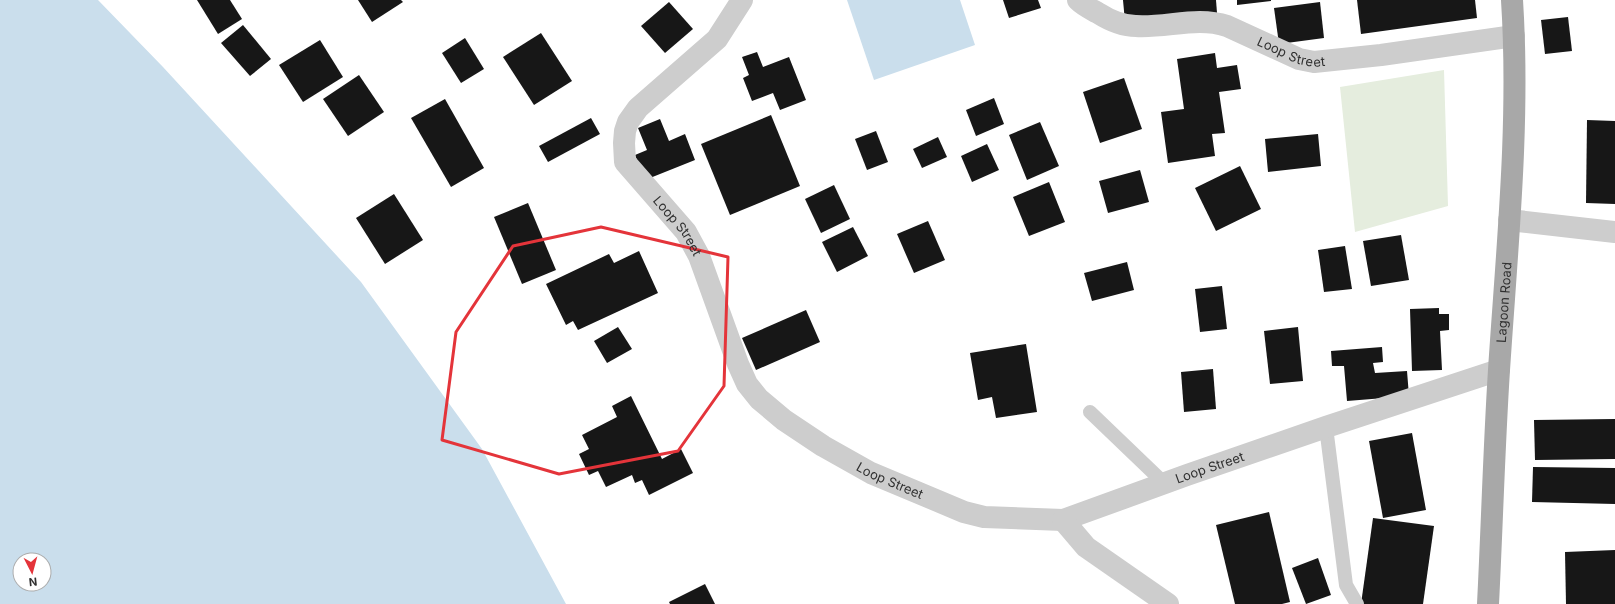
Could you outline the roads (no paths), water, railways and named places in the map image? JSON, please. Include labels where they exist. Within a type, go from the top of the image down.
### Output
[{"type":"main road","name":"Lagoon Road","points":[[1488,604],[1499,370],[1509,220],[1514,98],[1514,36],[1512,0]]},
{"type":"street","name":"Loop Street","points":[[742,0],[717,39],[638,108],[626,127],[624,152],[625,162],[686,232],[699,256],[738,364],[747,384],[759,399],[784,420],[823,446],[871,473],[964,512],[984,517],[1063,520],[1164,482],[1499,370]]},
{"type":"street","name":"Loop Street","points":[[1078,0],[1082,4],[1116,22],[1135,26],[1202,21],[1214,22],[1227,26],[1299,59],[1314,62],[1381,55],[1514,36]]},
{"type":"street","points":[[1509,220],[1615,232]]},
{"type":"street","points":[[1063,520],[1086,547],[1168,604]]},
{"type":"lane","points":[[1090,412],[1164,482]]},
{"type":"lane","points":[[1326,427],[1346,585],[1357,604]]},
{"type":"water","points":[[0,0],[98,0],[163,67],[361,282],[482,449],[566,604],[0,604]]},
{"type":"water","points":[[847,0],[960,0],[975,45],[874,80]]}]
